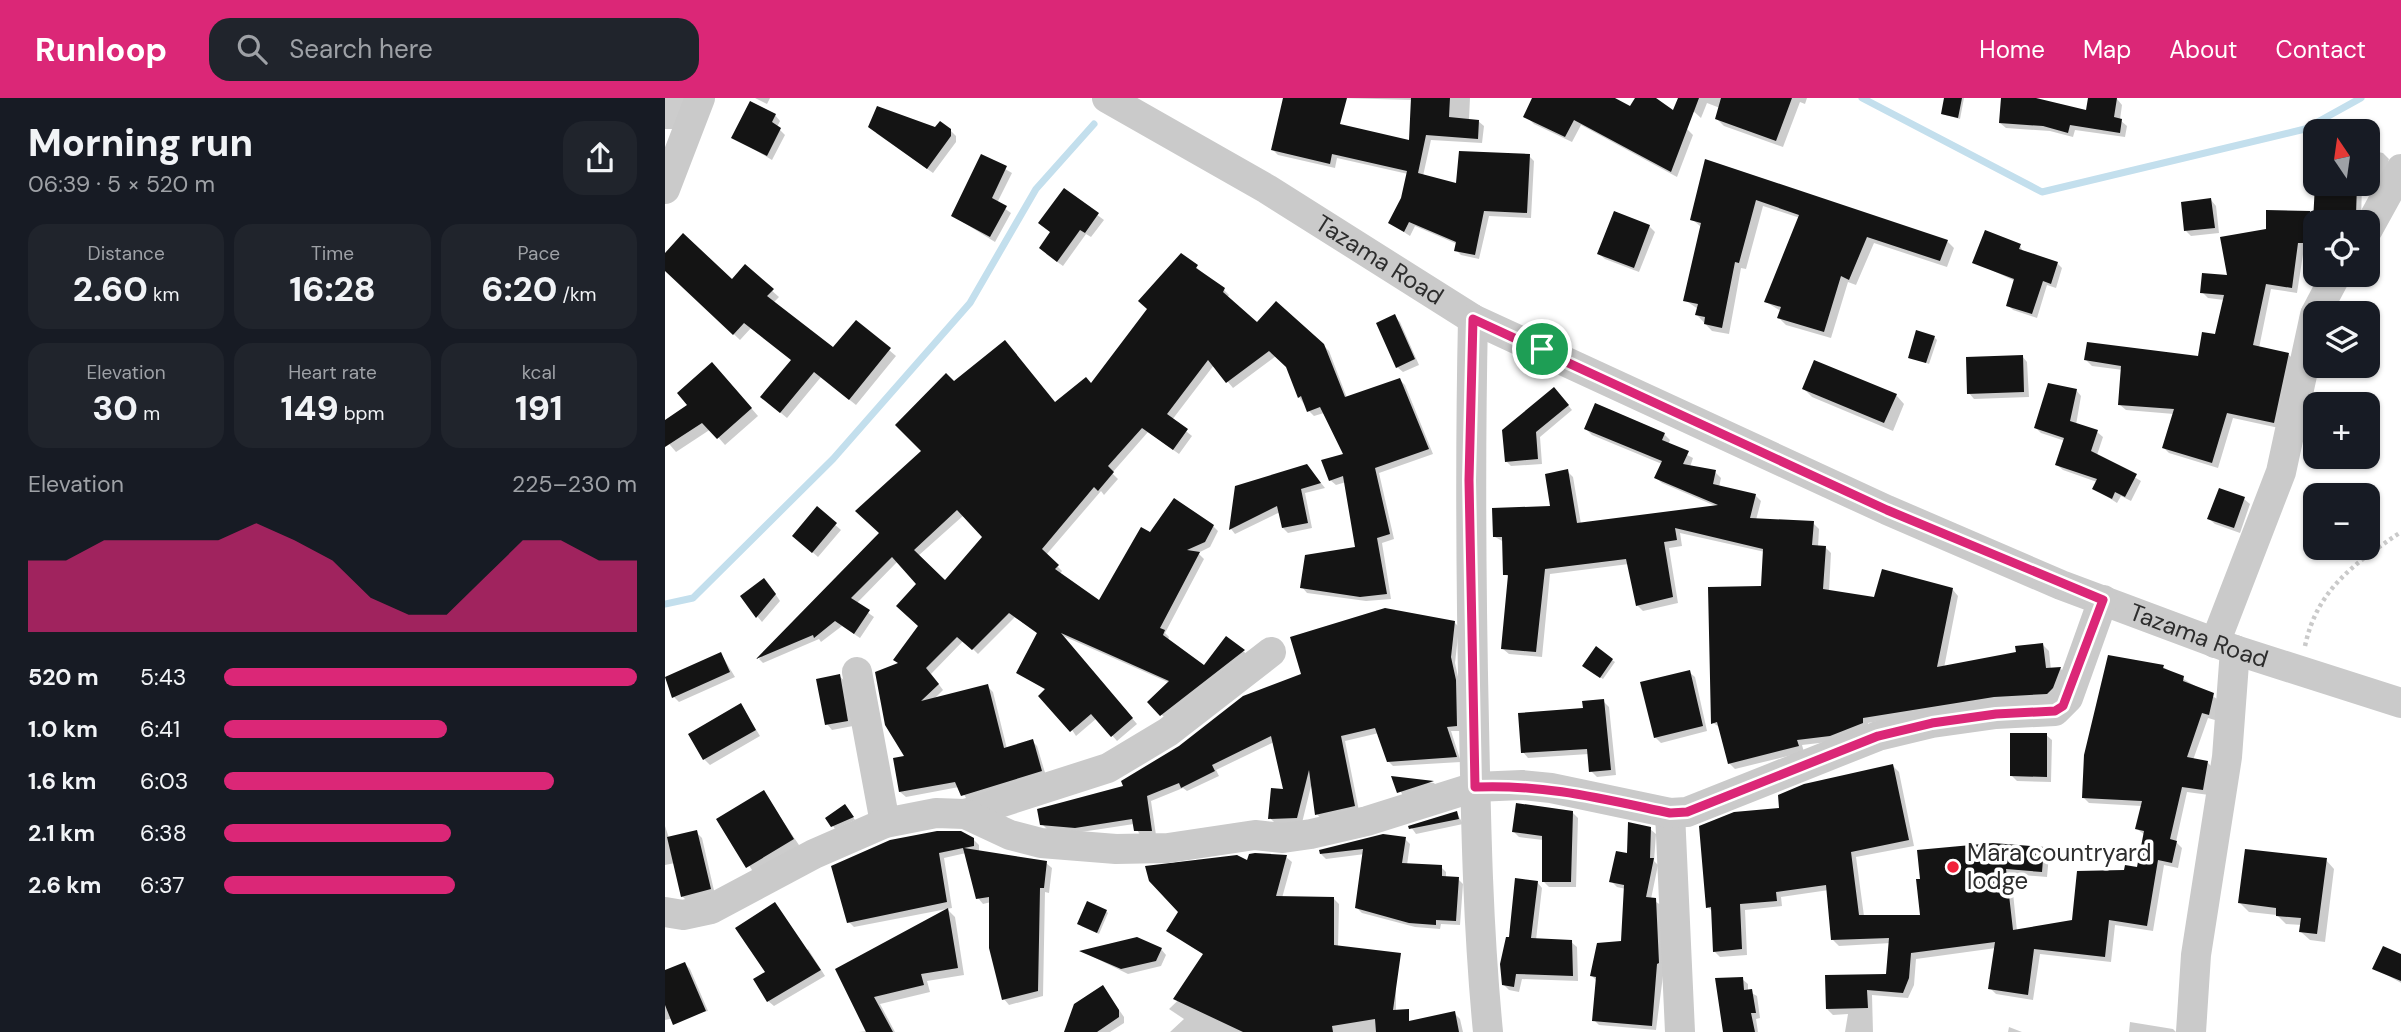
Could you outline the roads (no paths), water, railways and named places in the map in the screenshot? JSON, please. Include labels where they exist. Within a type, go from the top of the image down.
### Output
[{"type":"street","points":[[665,189],[700,98]]},
{"type":"street","name":"Tazama Road","points":[[1107,98],[1266,189],[1473,319],[1887,510],[2103,600],[2225,646],[2401,703]]},
{"type":"street","points":[[2378,210],[2401,169]]},
{"type":"street","points":[[1473,319],[1469,480],[1475,787],[1479,948],[1488,1032]]},
{"type":"street","points":[[2191,1032],[2196,955],[2227,757],[2225,646],[2281,472],[2303,370]]},
{"type":"street","points":[[965,814],[1010,835],[1041,843],[1089,849],[1168,848],[1233,837],[1283,838],[1311,834],[1367,821],[1475,787],[1522,785],[1551,788],[1670,813],[1687,812],[1729,798],[1878,736],[1970,718],[2055,711],[2068,698],[2103,600]]},
{"type":"street","points":[[665,912],[683,915],[711,909],[814,854],[885,823],[936,813],[965,814],[1108,768],[1168,732],[1271,652]]},
{"type":"street","points":[[857,672],[885,823]]},
{"type":"street","points":[[1670,813],[1680,1032]]},
{"type":"waterway","points":[[1862,98],[2042,192],[2305,129],[2361,98]]},
{"type":"waterway","points":[[665,604],[693,598],[833,459],[970,303],[1036,189],[1094,124]]},
{"type":"place","name":"Mara countryard lodge","points":[[1953,867]]}]
